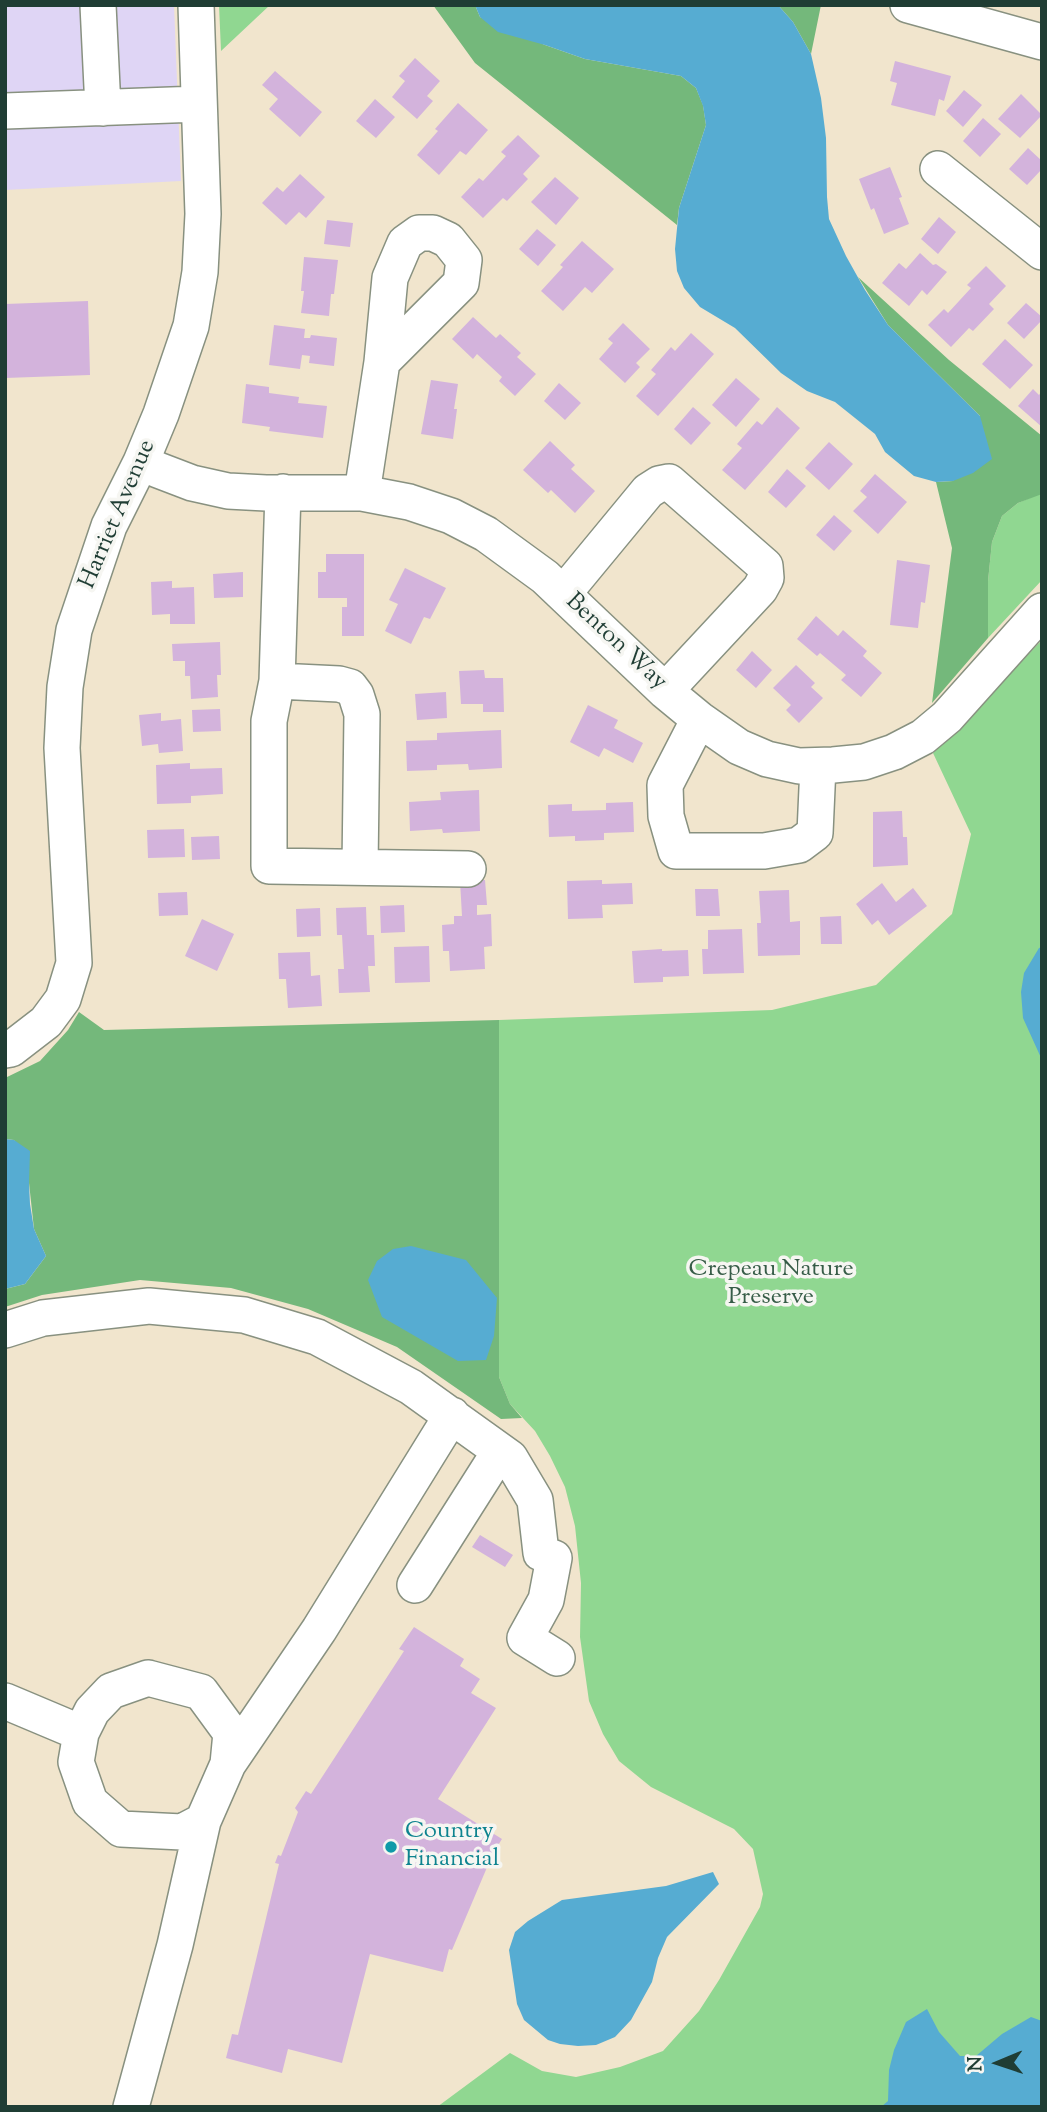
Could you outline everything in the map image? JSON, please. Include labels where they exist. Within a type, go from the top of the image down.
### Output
[{"type":"street","points":[[98,5],[103,108]]},
{"type":"street","name":"Harriet Avenue","points":[[5,1050],[11,1049],[46,1022],[63,999],[74,963],[62,748],[65,687],[72,641],[109,526],[141,461],[173,383],[191,326],[200,272],[203,214],[195,5]]},
{"type":"street","points":[[908,5],[1042,42]]},
{"type":"street","points":[[5,111],[199,104]]},
{"type":"street","points":[[938,169],[1042,252]]},
{"type":"street","points":[[362,493],[382,362]]},
{"type":"street","name":"Benton Way","points":[[141,461],[192,482],[228,491],[362,493],[409,502],[451,516],[486,534],[545,577],[698,719],[739,747],[767,759],[799,766],[864,762],[894,752],[923,737],[947,717],[1042,611]]},
{"type":"street","points":[[563,594],[649,491],[659,484],[669,482],[765,566],[766,578],[760,589],[665,691]]},
{"type":"street","points":[[283,492],[277,681],[269,720],[269,866],[468,869]]},
{"type":"street","points":[[277,681],[339,684],[349,687],[356,695],[362,714],[360,867]]},
{"type":"street","points":[[698,719],[664,785],[666,816],[676,851],[764,851],[799,845],[815,833],[818,766]]},
{"type":"street","points":[[5,1330],[43,1318],[149,1306],[244,1315],[317,1337],[411,1387],[510,1458],[534,1500],[541,1553],[554,1558],[546,1600],[525,1638],[557,1658]]},
{"type":"street","points":[[131,2107],[175,1945],[203,1821],[228,1764],[308,1648],[452,1415]]},
{"type":"street","points":[[415,1585],[500,1451]]},
{"type":"street","points":[[203,1821],[182,1832],[121,1829],[90,1802],[76,1762],[81,1733],[92,1710],[111,1691],[148,1678],[201,1692],[232,1733],[228,1764]]},
{"type":"street","points":[[5,1701],[81,1733]]},
{"type":"shaded area","points":[[5,5],[174,5],[181,181],[5,190]]},
{"type":"green space","points":[[219,5],[270,5],[221,51]]},
{"type":"green space","points":[[433,5],[475,5],[480,17],[545,45],[585,59],[681,76],[696,88],[703,105],[706,125],[679,208],[677,225],[475,63]]},
{"type":"green space","points":[[778,5],[821,5],[811,54],[793,22]]},
{"type":"green space","points":[[858,277],[949,360],[1042,436],[1042,494],[1018,503],[1002,516],[992,542],[988,581],[988,638],[932,703],[952,548],[936,482],[953,481],[980,416],[888,325]]},
{"type":"green space","points":[[1042,494],[1042,580],[988,638],[988,581],[992,542],[1002,516],[1018,503]]},
{"type":"green space","name":"Crepeau Nature Preserve","points":[[1042,640],[1042,2107],[437,2107],[510,2053],[542,2071],[576,2077],[620,2067],[663,2051],[699,2011],[719,1980],[760,1907],[763,1894],[753,1849],[734,1829],[651,1787],[619,1761],[603,1734],[589,1701],[580,1637],[581,1583],[575,1526],[565,1487],[535,1431],[510,1404],[499,1377],[499,1020],[772,1010],[876,985],[952,914],[971,834],[933,753]]},
{"type":"green space","points":[[79,1012],[104,1030],[499,1020],[499,1377],[510,1404],[522,1418],[501,1419],[397,1347],[308,1309],[231,1288],[140,1280],[42,1295],[5,1307],[5,1289],[25,1284],[46,1256],[34,1229],[29,1183],[14,1140],[5,1139],[5,1078],[40,1061],[68,1030]]},
{"type":"water","points":[[475,5],[778,5],[793,22],[811,54],[821,98],[826,138],[829,219],[846,256],[888,325],[980,416],[992,459],[973,473],[953,481],[936,482],[914,476],[885,452],[875,434],[835,402],[807,391],[781,373],[735,328],[700,307],[684,288],[677,271],[675,249],[679,208],[706,125],[696,88],[681,76],[585,59],[498,32],[480,17]]},
{"type":"water","points":[[1042,947],[1042,1060],[1023,1018],[1021,992],[1024,973]]},
{"type":"water","points":[[5,1139],[14,1140],[30,1151],[30,1204],[34,1229],[46,1256],[25,1284],[5,1289]]},
{"type":"water","points":[[411,1246],[466,1260],[497,1298],[494,1336],[486,1360],[458,1361],[382,1317],[368,1280],[377,1261],[393,1249]]},
{"type":"water","points":[[713,1872],[719,1884],[667,1937],[652,1982],[631,2020],[615,2037],[596,2045],[560,2044],[548,2040],[524,2020],[517,2004],[509,1950],[515,1932],[528,1921],[562,1900],[666,1886]]},
{"type":"water","points":[[927,2009],[939,2032],[960,2056],[976,2056],[1002,2034],[1031,2017],[1042,2021],[1042,2107],[881,2107],[888,2101],[889,2070],[906,2022]]},
{"type":"building","points":[[415,58],[440,81],[427,96],[433,101],[417,119],[392,97],[405,81],[399,76]]},
{"type":"building","points":[[895,61],[951,76],[944,101],[939,99],[935,116],[891,105],[897,83],[890,81]]},
{"type":"building","points":[[275,71],[322,112],[300,137],[269,109],[278,99],[262,85]]},
{"type":"building","points":[[964,90],[982,105],[963,127],[946,111]]},
{"type":"building","points":[[1021,94],[1042,115],[1020,138],[998,119]]},
{"type":"building","points":[[375,99],[395,117],[376,138],[356,121]]},
{"type":"building","points":[[458,103],[488,130],[466,155],[460,151],[439,175],[417,155]]},
{"type":"building","points":[[983,118],[1001,134],[980,157],[963,141]]},
{"type":"building","points":[[518,135],[540,156],[523,174],[528,179],[507,201],[503,198],[483,218],[461,197],[479,178],[483,181],[506,156],[501,152]]},
{"type":"building","points":[[1028,148],[1042,161],[1042,169],[1027,185],[1009,169]]},
{"type":"building","points":[[890,167],[909,224],[884,234],[859,179]]},
{"type":"building","points":[[300,174],[325,197],[306,218],[299,212],[286,225],[262,203],[277,187],[283,192]]},
{"type":"building","points":[[555,177],[579,198],[556,225],[531,202]]},
{"type":"building","points":[[939,217],[956,232],[938,254],[921,239]]},
{"type":"building","points":[[327,220],[353,223],[350,247],[324,244]]},
{"type":"building","points":[[537,229],[556,245],[538,266],[519,249]]},
{"type":"building","points":[[582,241],[614,269],[592,293],[585,287],[563,311],[541,291]]},
{"type":"building","points":[[920,253],[933,265],[936,264],[947,272],[927,295],[922,290],[909,306],[882,283],[899,263],[906,269]]},
{"type":"building","points":[[304,257],[338,260],[329,316],[301,313]]},
{"type":"building","points":[[986,266],[1006,286],[989,304],[994,309],[973,331],[969,328],[951,347],[928,325],[944,309],[948,313],[971,288],[967,285]]},
{"type":"building","points":[[88,301],[90,375],[5,378],[5,304]]},
{"type":"building","points":[[1026,303],[1042,320],[1024,339],[1007,323]]},
{"type":"building","points":[[473,317],[496,338],[500,334],[521,353],[517,357],[536,374],[515,396],[499,381],[502,377],[477,354],[473,359],[452,339]]},
{"type":"building","points":[[623,323],[650,349],[636,363],[640,367],[625,383],[599,359],[613,343],[608,339]]},
{"type":"building","points":[[274,325],[305,329],[304,338],[310,338],[311,335],[337,338],[334,366],[309,363],[310,356],[302,355],[300,369],[269,365]]},
{"type":"building","points":[[691,333],[714,354],[658,416],[636,396],[656,374],[651,370],[671,347],[675,351]]},
{"type":"building","points":[[1005,339],[1033,365],[1010,389],[982,364]]},
{"type":"building","points":[[736,378],[760,399],[736,427],[712,405]]},
{"type":"building","points":[[431,380],[458,384],[453,439],[421,434]]},
{"type":"building","points":[[559,383],[581,403],[565,420],[544,401]]},
{"type":"building","points":[[246,384],[269,387],[269,393],[299,397],[298,403],[327,406],[323,438],[269,431],[270,427],[242,423]]},
{"type":"building","points":[[1033,389],[1039,395],[1042,391],[1042,427],[1018,406]]},
{"type":"building","points":[[693,407],[711,423],[691,445],[674,429]]},
{"type":"building","points":[[777,407],[800,428],[745,490],[722,470],[742,448],[737,444],[757,421],[762,425]]},
{"type":"building","points":[[550,441],[575,465],[571,469],[595,491],[575,513],[551,490],[548,493],[523,470]]},
{"type":"building","points":[[829,442],[853,464],[829,490],[805,468]]},
{"type":"building","points":[[787,469],[806,486],[786,508],[768,492]]},
{"type":"building","points":[[875,474],[907,502],[878,534],[853,511],[867,497],[860,491]]},
{"type":"building","points":[[834,515],[852,531],[834,551],[816,535]]},
{"type":"building","points":[[326,554],[364,554],[364,636],[342,636],[342,607],[347,607],[347,598],[318,598],[318,572],[326,572]]},
{"type":"building","points":[[897,560],[930,565],[925,603],[921,602],[918,628],[890,625]]},
{"type":"building","points":[[405,568],[446,588],[430,619],[424,617],[411,644],[385,631],[398,604],[389,600]]},
{"type":"building","points":[[243,572],[243,597],[214,598],[213,574]]},
{"type":"building","points":[[172,581],[172,588],[194,587],[195,624],[170,624],[170,614],[152,615],[151,582]]},
{"type":"building","points":[[816,616],[838,636],[843,630],[867,651],[863,656],[882,673],[861,697],[841,680],[846,675],[820,653],[817,656],[797,639]]},
{"type":"building","points":[[220,642],[221,675],[217,675],[218,697],[191,699],[190,676],[185,676],[185,661],[173,661],[172,644]]},
{"type":"building","points":[[752,651],[772,670],[756,688],[736,670]]},
{"type":"building","points":[[796,665],[815,683],[811,687],[823,698],[799,723],[786,710],[791,705],[773,688]]},
{"type":"building","points":[[484,670],[485,678],[503,678],[504,712],[483,712],[483,704],[461,704],[459,671]]},
{"type":"building","points":[[446,692],[447,718],[417,720],[415,694]]},
{"type":"building","points":[[588,705],[618,720],[614,728],[643,743],[633,763],[604,748],[599,757],[570,742]]},
{"type":"building","points":[[220,709],[221,731],[193,732],[192,710]]},
{"type":"building","points":[[161,713],[161,721],[181,719],[183,751],[159,753],[158,744],[142,746],[139,715]]},
{"type":"building","points":[[501,730],[502,768],[469,770],[468,764],[437,765],[437,770],[407,771],[406,741],[437,740],[437,733]]},
{"type":"building","points":[[190,763],[190,769],[222,768],[223,794],[191,796],[191,803],[157,804],[156,765]]},
{"type":"building","points":[[479,790],[480,831],[410,831],[409,802],[441,800],[440,792]]},
{"type":"building","points":[[633,802],[634,832],[604,833],[604,840],[575,841],[575,836],[549,837],[548,805],[572,804],[572,811],[606,810],[606,803]]},
{"type":"building","points":[[902,811],[908,865],[873,867],[873,812]]},
{"type":"building","points":[[184,829],[185,857],[148,858],[147,830]]},
{"type":"building","points":[[219,836],[220,859],[192,860],[191,837]]},
{"type":"building","points":[[485,880],[487,905],[477,905],[477,915],[491,914],[492,946],[484,947],[485,969],[450,971],[449,951],[443,951],[442,925],[454,924],[454,916],[462,916],[460,881]]},
{"type":"building","points":[[602,880],[602,884],[632,883],[633,904],[602,905],[603,918],[568,919],[567,881]]},
{"type":"building","points":[[882,883],[896,902],[913,888],[927,906],[889,935],[878,920],[872,925],[856,904]]},
{"type":"building","points":[[695,889],[718,889],[720,916],[696,916]]},
{"type":"building","points":[[789,890],[790,922],[800,921],[800,955],[758,956],[757,923],[761,923],[759,891]]},
{"type":"building","points":[[187,892],[188,915],[159,916],[158,893]]},
{"type":"building","points":[[404,905],[405,932],[381,933],[380,906]]},
{"type":"building","points":[[366,907],[367,935],[374,935],[375,966],[368,966],[370,992],[339,993],[338,969],[344,969],[342,935],[337,935],[336,908]]},
{"type":"building","points":[[320,908],[321,936],[297,937],[296,909]]},
{"type":"building","points":[[841,916],[842,944],[821,944],[820,917]]},
{"type":"building","points":[[202,919],[234,934],[217,971],[185,956]]},
{"type":"building","points":[[742,929],[744,973],[703,974],[702,949],[708,949],[708,930]]},
{"type":"building","points":[[429,946],[430,982],[395,983],[394,947]]},
{"type":"building","points":[[688,950],[689,976],[663,977],[663,982],[634,983],[632,951]]},
{"type":"building","points":[[310,952],[311,976],[320,975],[322,1006],[288,1008],[286,979],[279,979],[278,953]]},
{"type":"building","points":[[480,1535],[513,1555],[505,1567],[472,1547]]},
{"type":"building","name":"Country Financial","points":[[414,1627],[464,1659],[460,1666],[480,1679],[471,1693],[496,1708],[438,1799],[502,1839],[486,1864],[488,1865],[452,1950],[449,1949],[443,1972],[370,1954],[342,2063],[288,2049],[282,2073],[226,2058],[232,2034],[238,2035],[279,1864],[275,1863],[278,1855],[281,1856],[298,1812],[295,1808],[306,1791],[311,1794],[404,1651],[399,1649]]},
{"type":"place","name":"Country Financial","points":[[391,1847]]}]
